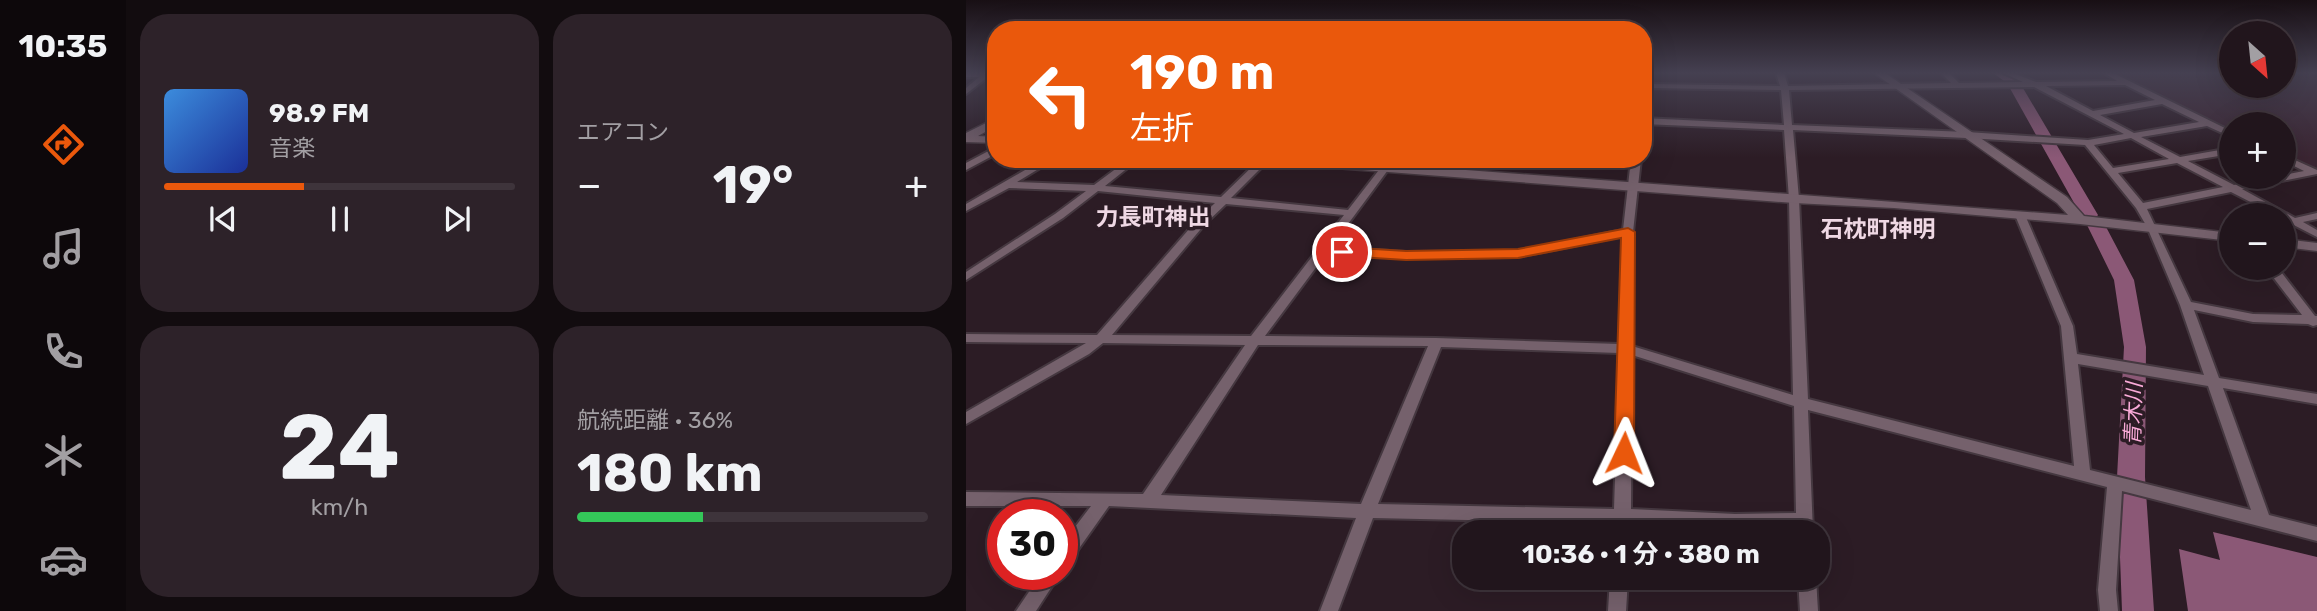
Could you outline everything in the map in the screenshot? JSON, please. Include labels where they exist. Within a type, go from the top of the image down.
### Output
[{"type":"street","points":[[1786,102],[1794,200],[1804,520]]},
{"type":"street","points":[[1920,102],[2062,200],[2080,220]]},
{"type":"street","points":[[2067,102],[2219,181]]},
{"type":"street","points":[[2090,114],[2163,102],[2219,128]]},
{"type":"street","points":[[1652,121],[2088,143],[2208,123]]},
{"type":"street","points":[[966,138],[987,126]]},
{"type":"street","points":[[966,138],[987,139]]},
{"type":"street","points":[[2088,143],[2141,207],[2152,227],[2186,305],[2263,521]]},
{"type":"street","points":[[2111,171],[2219,153]]},
{"type":"street","points":[[966,167],[987,155]]},
{"type":"street","points":[[2296,164],[2315,173]]},
{"type":"street","points":[[966,208],[1037,168]]},
{"type":"street","points":[[966,277],[1059,216],[1123,168]]},
{"type":"street","points":[[969,416],[1084,351],[1102,337],[1135,296],[1223,199],[1258,168]]},
{"type":"street","points":[[1147,502],[1255,340],[1384,168]]},
{"type":"street","points":[[1437,168],[1633,188],[1794,200],[1894,204],[2080,220],[2219,235]]},
{"type":"street","points":[[1622,520],[1628,232],[1635,168]]},
{"type":"street","points":[[2296,176],[2315,173]]},
{"type":"street","points":[[1010,185],[1095,188],[1350,213]]},
{"type":"street","points":[[2141,207],[2227,189]]},
{"type":"street","points":[[2234,189],[2260,203]]},
{"type":"street","points":[[2020,215],[2067,326],[2083,475]]},
{"type":"street","points":[[2296,217],[2317,216]]},
{"type":"street","points":[[2296,222],[2317,234]]},
{"type":"street","points":[[1321,250],[1406,255],[1518,254],[1628,232]]},
{"type":"street","points":[[2296,244],[2317,247]]},
{"type":"street","points":[[2280,280],[2315,323]]},
{"type":"street","points":[[2186,305],[2253,318],[2315,323]]},
{"type":"street","points":[[966,338],[1102,337],[1436,342],[1627,349],[1801,403],[2317,534]]},
{"type":"street","points":[[1329,611],[1366,511],[1436,342]]},
{"type":"street","points":[[2071,358],[2317,399]]},
{"type":"street","points":[[2109,611],[2107,590],[2128,486]]},
{"type":"street","points":[[966,499],[1105,499],[1543,520]]},
{"type":"street","points":[[1078,536],[1105,499]]},
{"type":"street","points":[[1025,611],[1040,590]]},
{"type":"street","points":[[1616,611],[1618,590]]},
{"type":"street","points":[[1808,590],[1809,611]]},
{"type":"shaded area","points":[[2171,102],[2317,102],[2317,172],[2296,162],[2296,112],[2219,112],[2219,125]]},
{"type":"shaded area","points":[[2213,532],[2317,557],[2317,611],[2188,611],[2179,549],[2220,560]]},
{"type":"waterway","name":"青木川","points":[[2024,102],[2089,215]]},
{"type":"waterway","name":"青木川","points":[[2096,225],[2124,280],[2135,347],[2131,477],[2138,611]]},
{"type":"district","name":"力長町神出","points":[[1153,217]]},
{"type":"district","name":"石枕町神明","points":[[1878,229]]},
{"type":"route","points":[[1342,252],[1406,255],[1518,254],[1628,232],[1624,453]]}]
